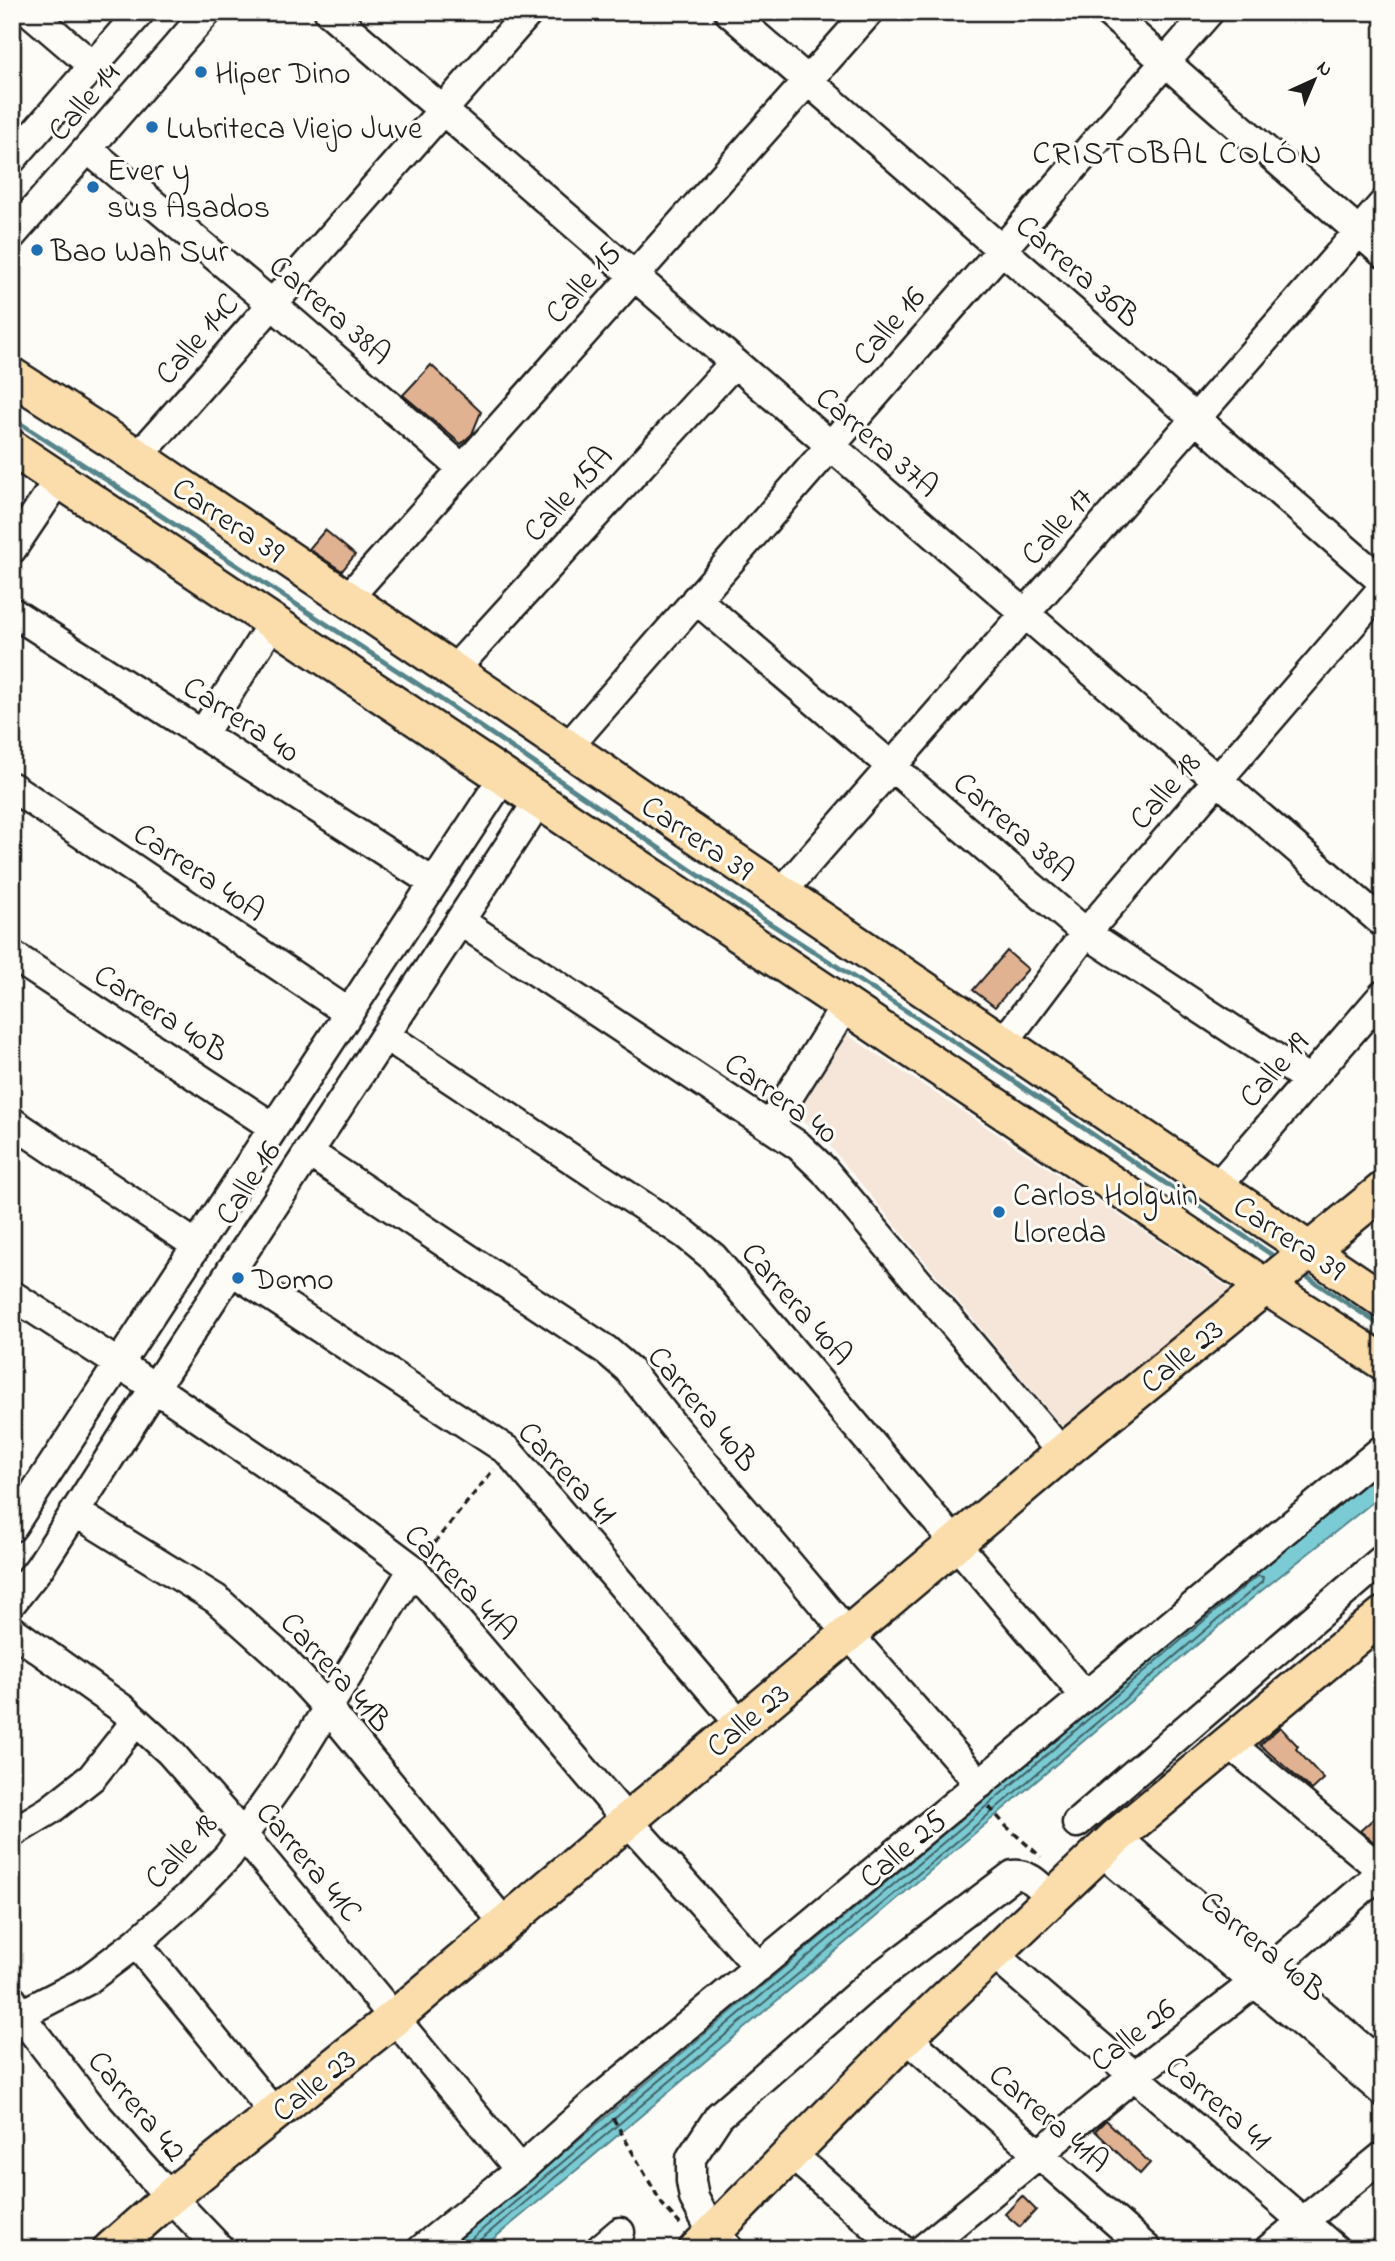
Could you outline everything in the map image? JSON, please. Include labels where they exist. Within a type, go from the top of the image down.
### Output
[{"type":"main road","name":"Carrera 39","points":[[12,376],[138,457],[1216,1188],[1285,1270],[1383,1362]]},
{"type":"main road","name":"Carrera 39","points":[[12,448],[846,1005],[1285,1270],[1383,1300]]},
{"type":"main road","name":"Calle 23","points":[[111,2249],[171,2196],[394,2018],[1062,1452],[1383,1190]]},
{"type":"main road","points":[[713,2244],[791,2154],[906,2037],[1109,1844],[1383,1615]]},
{"type":"street","points":[[30,12],[93,66]]},
{"type":"street","name":"Calle 14","points":[[17,142],[93,66],[140,12]]},
{"type":"street","name":"Calle 14","points":[[12,235],[207,12]]},
{"type":"street","name":"Carrera 37A","points":[[329,12],[1383,923]]},
{"type":"street","name":"Calle 14C","points":[[138,457],[529,12]]},
{"type":"street","name":"Carrera 36B","points":[[729,12],[1383,582]]},
{"type":"street","name":"Calle 15","points":[[347,599],[869,12]]},
{"type":"street","points":[[1108,12],[1383,253]]},
{"type":"street","name":"Calle 16","points":[[567,748],[1209,12]]},
{"type":"street","name":"Carrera 38A","points":[[88,149],[463,469]]},
{"type":"street","name":"Calle 17","points":[[781,893],[1383,204]]},
{"type":"street","name":"Calle 15A","points":[[453,671],[734,363]]},
{"type":"street","points":[[12,549],[59,479]]},
{"type":"street","name":"Calle 18","points":[[1003,1042],[1086,933],[1383,587]]},
{"type":"street","name":"Carrera 38A","points":[[696,599],[1086,933],[1309,1080]]},
{"type":"street","name":"Carrera 40","points":[[12,612],[434,883]]},
{"type":"street","points":[[202,735],[273,622]]},
{"type":"street","name":"Calle 16","points":[[12,1527],[22,1496],[118,1364],[504,776]]},
{"type":"street","name":"Carrera 40A","points":[[12,788],[349,1013]]},
{"type":"street","name":"Calle 16","points":[[12,1602],[39,1568],[539,800]]},
{"type":"street","name":"Carrera 40","points":[[460,920],[799,1146],[824,1170],[1062,1452]]},
{"type":"street","name":"Carrera 40B","points":[[12,955],[273,1128]]},
{"type":"street","name":"Calle 19","points":[[1216,1188],[1383,995]]},
{"type":"street","points":[[770,1126],[846,1005]]},
{"type":"street","name":"Carrera 40A","points":[[385,1035],[685,1234],[713,1257],[1086,1696]]},
{"type":"street","points":[[12,1122],[196,1245]]},
{"type":"street","name":"Carrera 40B","points":[[309,1152],[606,1350],[628,1369],[980,1791]]},
{"type":"street","name":"Carrera 41","points":[[231,1270],[508,1451],[740,1724]]},
{"type":"street","name":"Carrera 41A","points":[[12,1295],[155,1387],[338,1512],[413,1569],[627,1820],[759,1967]]},
{"type":"street","name":"Calle 25","points":[[422,2249],[520,2170],[598,2100],[759,1967],[980,1791],[1086,1696],[1383,1449]]},
{"type":"street","name":"Carrera 41B","points":[[75,1512],[216,1599],[282,1657],[328,1708],[505,1924]]},
{"type":"street","points":[[1077,1823],[1383,1559]]},
{"type":"street","name":"Calle 18","points":[[15,2011],[86,1981],[136,1943],[189,1896],[228,1856],[291,1769],[413,1569]]},
{"type":"street","name":"Carrera 41C","points":[[12,1630],[136,1721],[170,1752],[243,1835],[520,2170]]},
{"type":"street","points":[[12,1833],[50,1810],[92,1777],[136,1721]]},
{"type":"street","points":[[1229,1743],[1383,1871]]},
{"type":"street","name":"Carrera 40B","points":[[1109,1844],[1262,1977],[1383,2092]]},
{"type":"street","name":"Calle 26","points":[[923,2249],[1135,2075],[1262,1977],[1383,1871]]},
{"type":"street","points":[[713,2244],[694,2198],[691,2158],[719,2116],[871,1983],[1013,1875],[1021,1874],[1060,1891]]},
{"type":"street","points":[[136,1943],[275,2114]]},
{"type":"street","name":"Carrera 41","points":[[993,1954],[1335,2249]]},
{"type":"street","name":"Carrera 40B","points":[[1262,1977],[1383,2066]]},
{"type":"street","name":"Carrera 42","points":[[15,2011],[98,2116],[220,2249]]},
{"type":"street","name":"Carrera 41A","points":[[906,2037],[1147,2249]]},
{"type":"street","points":[[791,2154],[901,2249]]},
{"type":"street","points":[[1269,2249],[1383,2155]]},
{"type":"path","points":[[413,1569],[508,1451]]},
{"type":"path","points":[[980,1791],[1007,1827],[1038,1853],[1060,1891]]},
{"type":"path","points":[[610,2111],[662,2204]]},
{"type":"shaded area","name":"Carlos Holguin Lloreda","points":[[840,1030],[1232,1290],[1064,1429],[819,1133],[784,1109]]},
{"type":"water","points":[[1383,1469],[1383,1494],[1256,1595],[585,2163],[481,2249],[448,2249],[952,1827],[1243,1579]]},
{"type":"building","points":[[431,365],[481,412],[472,434],[461,444],[403,395]]},
{"type":"building","points":[[325,530],[355,555],[342,571],[309,549]]},
{"type":"building","points":[[1007,951],[1028,969],[995,1007],[973,990]]},
{"type":"building","points":[[1280,1727],[1324,1779],[1312,1790],[1260,1745]]},
{"type":"building","points":[[1383,1810],[1383,1845],[1380,1847],[1360,1831]]},
{"type":"building","points":[[1106,2120],[1150,2163],[1140,2174],[1095,2131]]},
{"type":"building","points":[[1022,2196],[1036,2210],[1020,2227],[1005,2214]]},
{"type":"waterway","points":[[12,418],[430,692],[760,917],[978,1057],[1278,1259]]},
{"type":"waterway","points":[[1301,1273],[1383,1327]]},
{"type":"place","name":"Hiper Dino","points":[[201,72]]},
{"type":"place","name":"Lubriteca Viejo Juve","points":[[152,127]]},
{"type":"place","name":"Ever y sus Asados","points":[[93,187]]},
{"type":"place","name":"Bao Wah Sur","points":[[37,250]]},
{"type":"place","name":"Carlos Holguin Lloreda","points":[[999,1212]]},
{"type":"place","name":"Domo","points":[[238,1278]]},
{"type":"district","name":"CRISTOBAL COLÓN","points":[[1178,151]]}]
